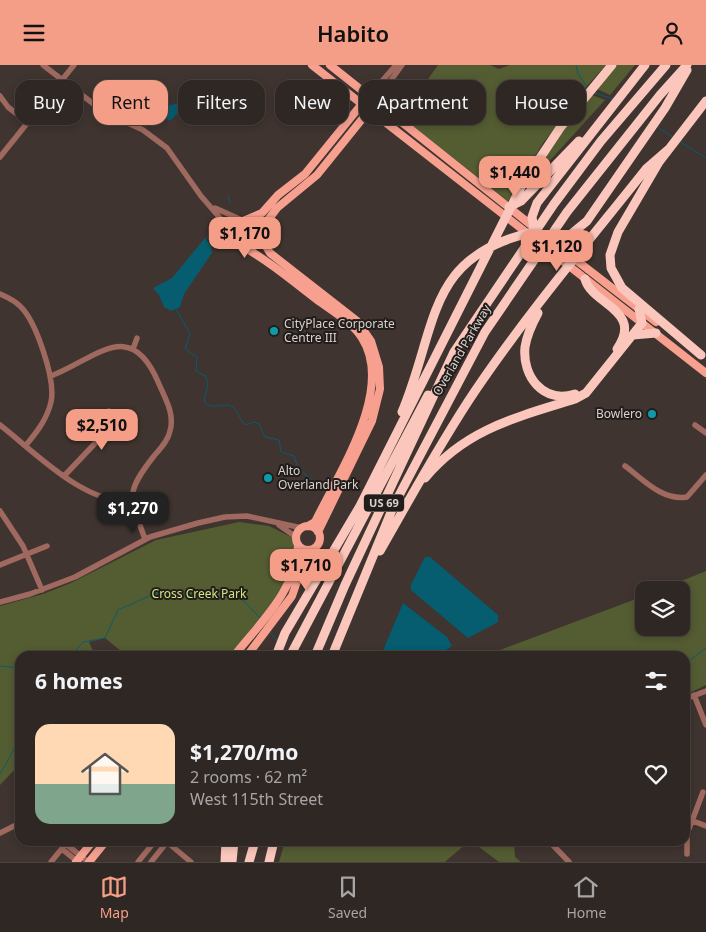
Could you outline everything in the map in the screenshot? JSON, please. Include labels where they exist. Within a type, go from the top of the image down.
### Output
[{"type":"highway","points":[[509,207],[521,201],[601,120],[645,65]]},
{"type":"highway","name":"Overland Parkway","points":[[317,651],[341,593],[454,352],[554,203],[614,125],[666,65]]},
{"type":"highway","points":[[570,256],[566,244],[570,235],[595,211],[665,108],[689,65]]},
{"type":"highway","name":"Overland Parkway","points":[[334,651],[394,505],[485,332],[567,212],[660,95],[689,65]]},
{"type":"highway","points":[[275,651],[347,529],[522,185],[549,143],[611,66]]},
{"type":"highway","points":[[703,357],[622,288],[612,269],[610,255],[614,241],[669,149],[706,101]]},
{"type":"highway","points":[[544,247],[535,233],[533,213],[537,203],[601,120]]},
{"type":"highway","points":[[360,588],[433,456],[476,390],[553,287],[646,169],[669,149]]},
{"type":"highway","points":[[500,212],[505,239]]},
{"type":"highway","points":[[394,439],[394,429],[445,288],[466,262],[478,252],[505,239],[535,233],[570,235]]},
{"type":"highway","points":[[553,287],[530,329],[525,347],[526,365],[531,379],[541,390],[549,394],[566,396],[577,393],[590,382],[620,344],[624,333],[624,323],[619,313],[587,286],[585,279]]},
{"type":"highway","points":[[412,495],[435,466],[472,437],[502,422],[576,399],[586,393],[642,323],[639,309]]},
{"type":"highway","points":[[634,335],[656,333]]},
{"type":"highway","points":[[293,651],[430,392],[454,352]]},
{"type":"highway","points":[[225,862],[226,846]]},
{"type":"highway","points":[[232,862],[234,846]]},
{"type":"highway","points":[[248,846],[249,862]]},
{"type":"highway","points":[[249,862],[254,846]]},
{"type":"highway","points":[[269,862],[273,846]]},
{"type":"main road","points":[[312,65],[359,102]]},
{"type":"main road","points":[[330,65],[359,88]]},
{"type":"main road","points":[[359,108],[308,171],[278,195],[262,213],[236,224],[232,232],[236,245],[264,258],[353,327],[373,355]]},
{"type":"main road","points":[[245,248],[254,246],[260,233],[277,208],[314,178],[359,122]]},
{"type":"main road","points":[[388,125],[500,212],[570,256],[703,357]]},
{"type":"main road","points":[[406,125],[509,207],[535,233]]},
{"type":"main road","points":[[308,171],[314,178]]},
{"type":"main road","points":[[238,651],[289,584],[295,570],[297,541],[305,527],[315,522],[372,421],[379,397],[380,375],[368,335],[353,317],[266,249],[260,233],[253,222],[245,220]]},
{"type":"main road","points":[[544,247],[706,373]]},
{"type":"main road","points":[[290,279],[296,271]]},
{"type":"main road","points":[[308,550],[315,548],[319,542],[318,532],[354,450]]},
{"type":"main road","points":[[305,527],[318,532]]},
{"type":"main road","points":[[297,541],[308,550]]},
{"type":"main road","points":[[251,651],[292,596],[308,550]]},
{"type":"main road","points":[[78,860],[89,846]]},
{"type":"main road","points":[[88,862],[102,846]]},
{"type":"street","points":[[43,65],[61,80],[74,65]]},
{"type":"street","points":[[387,80],[396,65]]},
{"type":"street","points":[[386,80],[402,65]]},
{"type":"street","points":[[0,96],[15,113]]},
{"type":"street","points":[[83,96],[104,112],[143,130],[172,153],[201,196],[211,205],[232,232]]},
{"type":"street","points":[[0,157],[25,125]]},
{"type":"street","points":[[211,205],[245,220]]},
{"type":"street","points":[[0,294],[15,302],[25,312],[51,376],[53,391],[48,411],[44,421],[26,445]]},
{"type":"street","points":[[132,349],[137,338]]},
{"type":"street","points":[[51,376],[109,348],[125,347],[132,349],[144,357],[152,367],[170,411],[172,424],[164,443],[136,482],[132,501],[135,517],[145,539]]},
{"type":"street","points":[[65,475],[103,435],[107,427],[109,411]]},
{"type":"street","points":[[0,425],[65,475],[95,495],[114,501],[132,501]]},
{"type":"street","points":[[695,425],[706,433]]},
{"type":"street","points":[[624,465],[666,496],[678,499],[686,497],[706,475]]},
{"type":"street","points":[[0,511],[28,555],[42,590]]},
{"type":"street","points":[[0,602],[42,590],[83,573],[145,539],[162,533],[232,516],[253,516],[305,527]]},
{"type":"street","points":[[273,520],[297,541]]},
{"type":"street","points":[[0,565],[47,546]]},
{"type":"street","points":[[690,697],[706,691]]},
{"type":"street","points":[[694,695],[706,725]]},
{"type":"street","points":[[690,827],[704,792]]},
{"type":"street","points":[[692,820],[706,826]]},
{"type":"street","points":[[0,833],[15,826]]},
{"type":"street","points":[[51,862],[64,846]]},
{"type":"street","points":[[66,846],[78,860],[88,862]]},
{"type":"street","points":[[138,862],[151,846]]},
{"type":"street","points":[[151,862],[162,846]]},
{"type":"street","points":[[168,846],[191,862]]},
{"type":"street","points":[[554,846],[569,862]]},
{"type":"street","points":[[686,846],[687,854]]},
{"type":"green space","points":[[438,65],[490,65],[499,69],[510,65],[606,65],[586,87],[586,80],[496,80],[496,125],[557,125],[543,143],[508,201],[411,125],[486,125],[486,80],[427,80]]},
{"type":"green space","points":[[617,65],[635,65],[610,95],[597,89]]},
{"type":"green space","points":[[592,95],[605,100],[586,121],[586,102]]},
{"type":"green space","points":[[567,125],[582,125],[525,188]]},
{"type":"green space","name":"Cross Creek Park","points":[[239,522],[269,526],[293,538],[293,555],[284,587],[275,602],[234,651],[121,651],[105,638],[89,642],[93,651],[15,651],[15,769],[0,785],[0,606],[43,594],[71,583],[156,540]]},
{"type":"green space","points":[[706,571],[706,685],[690,693],[690,651],[497,651],[635,599],[635,636],[690,636],[690,581],[681,581]]},
{"type":"green space","points":[[284,846],[463,846],[445,862],[279,862]]},
{"type":"green space","points":[[478,846],[514,846],[515,857],[521,862],[499,862]]},
{"type":"water","points":[[178,103],[178,113],[170,121],[168,120],[168,106]]},
{"type":"water","points":[[205,238],[211,246],[212,253],[184,294],[180,307],[171,311],[164,307],[159,295],[153,288],[172,278]]},
{"type":"water","points":[[425,557],[430,557],[498,615],[498,622],[468,638],[412,591],[410,587]]},
{"type":"water","points":[[403,603],[447,637],[452,646],[444,651],[383,651]]},
{"type":"waterway","points":[[576,65],[578,74],[588,88]]},
{"type":"waterway","points":[[595,93],[613,99]]},
{"type":"waterway","points":[[656,126],[674,138]]},
{"type":"waterway","points":[[679,141],[706,158]]},
{"type":"waterway","points":[[228,196],[230,202]]},
{"type":"waterway","points":[[176,309],[190,334],[185,349],[197,357],[196,371],[205,376],[208,383],[204,400],[206,403],[212,406],[229,405],[235,409],[246,425],[254,422],[259,424],[265,437],[279,440],[281,452],[294,456],[298,468],[322,489]]},
{"type":"waterway","points":[[75,651],[83,642],[105,638],[118,610],[163,592],[180,597],[210,590],[229,593],[244,601],[261,619]]},
{"type":"waterway","points":[[269,631],[277,641]]},
{"type":"waterway","points":[[690,660],[706,648]]},
{"type":"waterway","points":[[0,666],[15,668]]},
{"type":"waterway","points":[[0,774],[15,748]]},
{"type":"place","name":"CityPlace Corporate Centre III","points":[[274,331]]},
{"type":"place","name":"Bowlero","points":[[652,414]]},
{"type":"place","name":"Alto Overland Park","points":[[268,478]]}]
